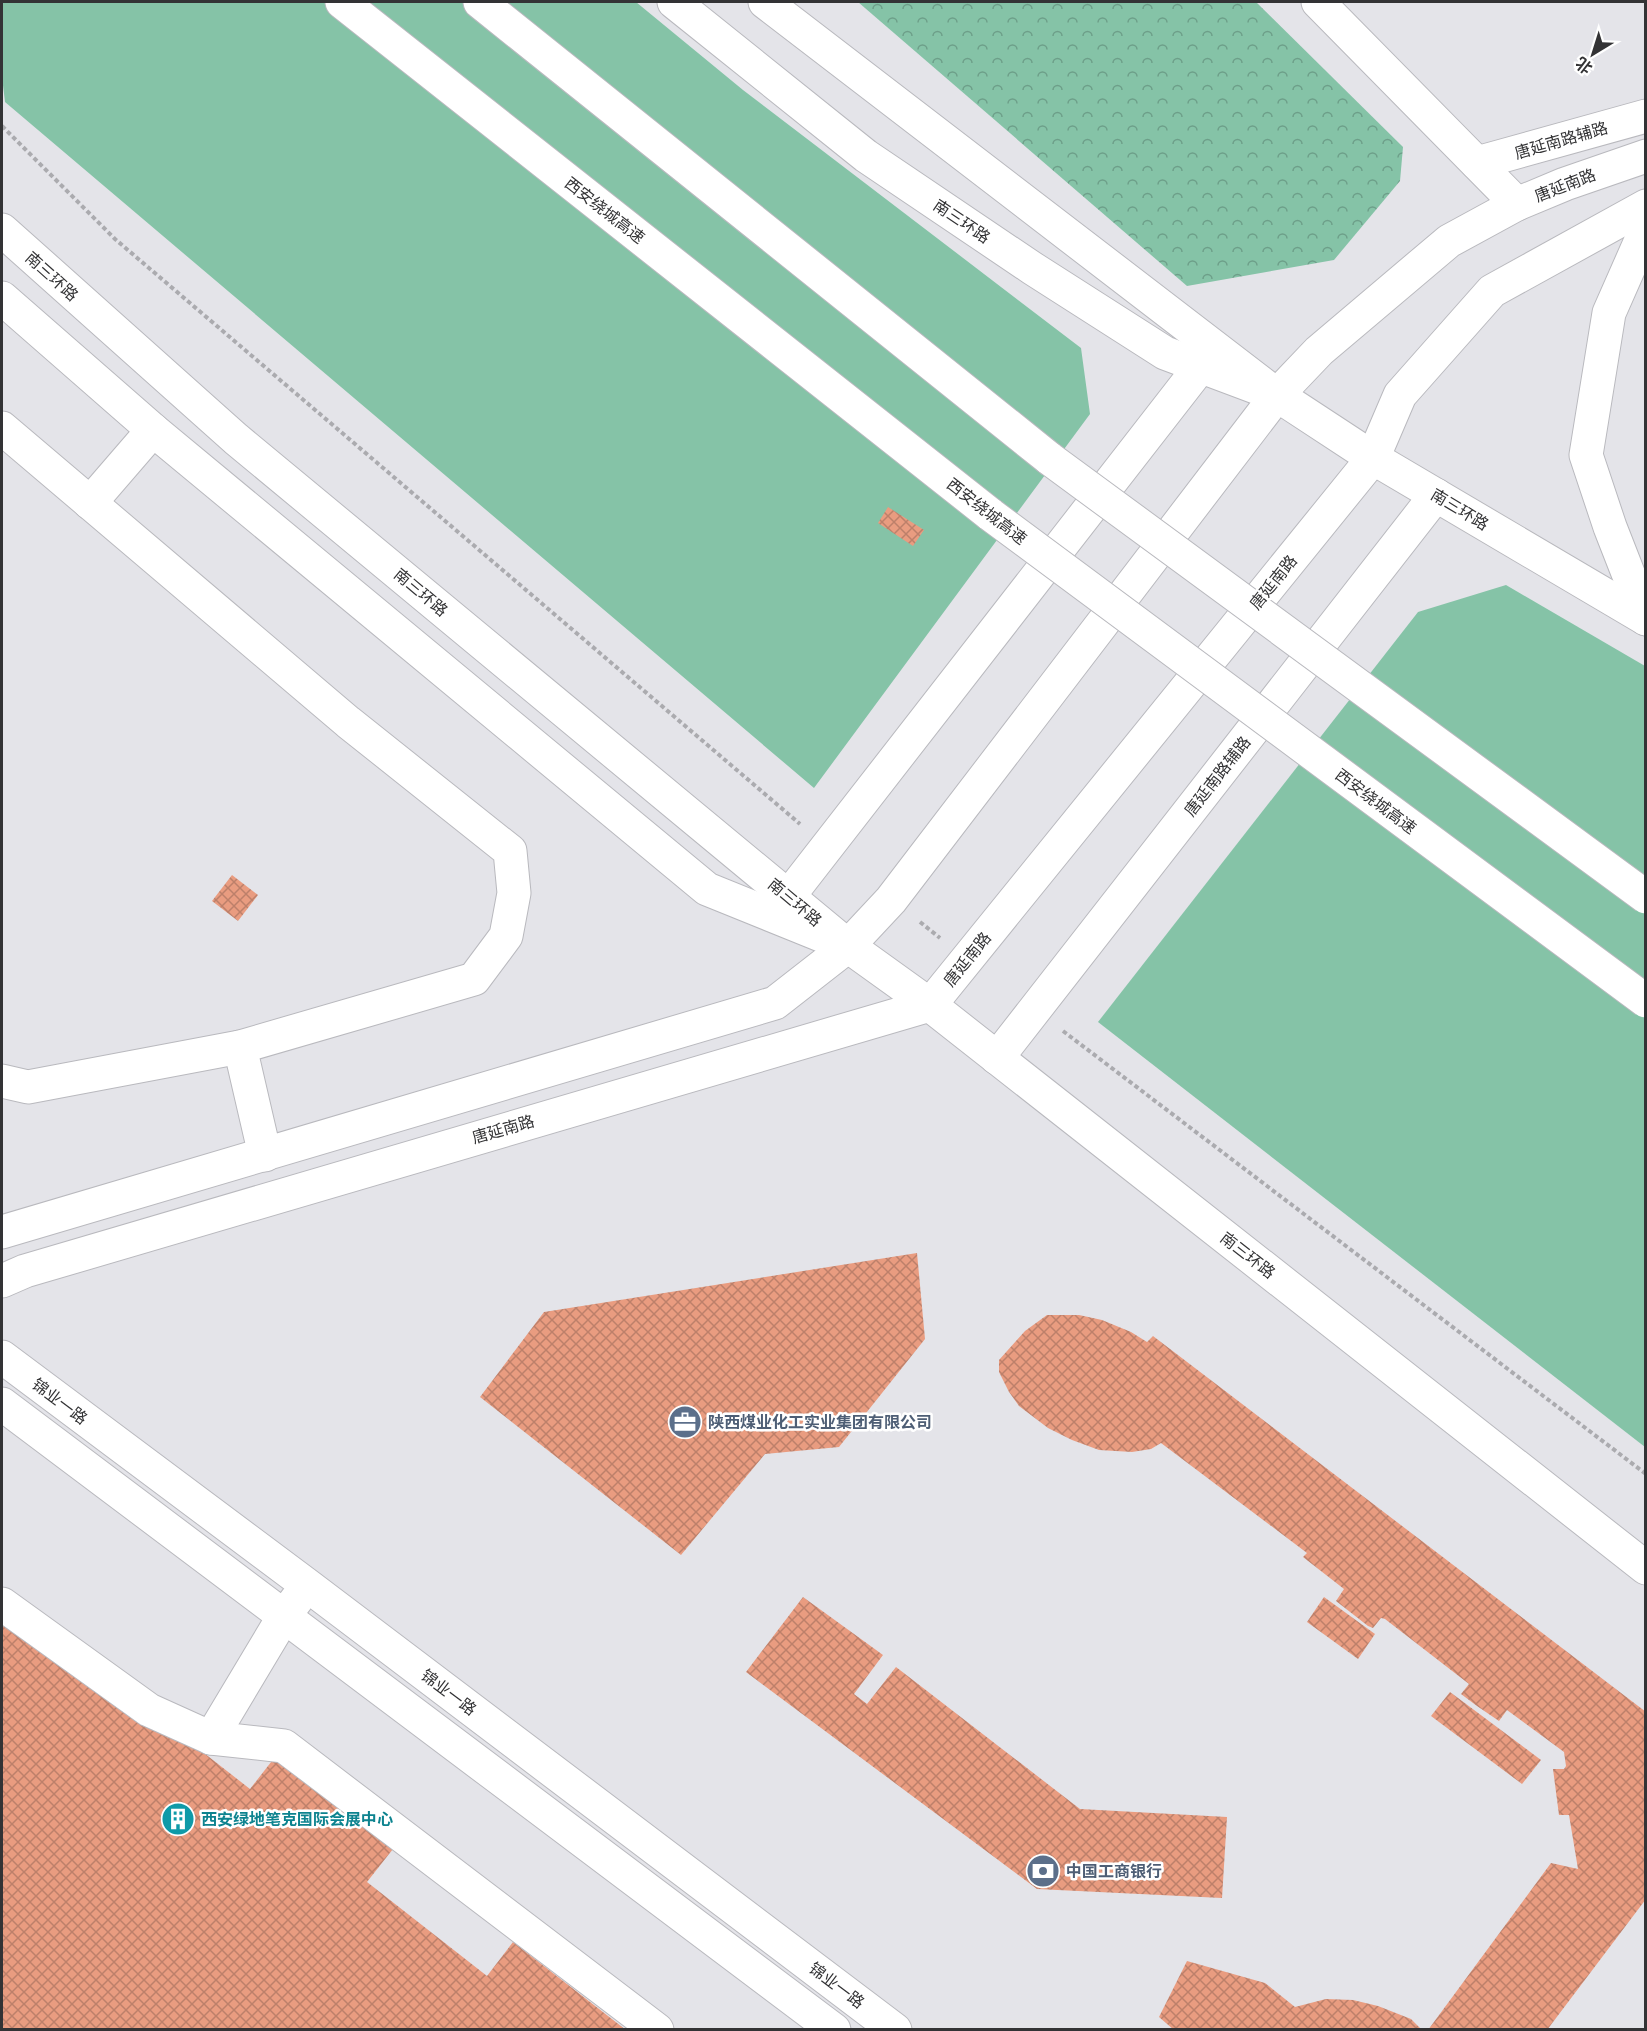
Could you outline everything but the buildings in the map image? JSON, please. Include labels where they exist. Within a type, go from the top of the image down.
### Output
[{"type":"main road","name":"西安绕城高速","points":[[342,2],[992,515],[1646,1001]]},
{"type":"main road","points":[[480,2],[1050,459],[1646,897]]},
{"type":"main road","name":"南三环路","points":[[674,2],[866,156],[1032,268],[1165,353],[1277,395]]},
{"type":"main road","name":"南三环路","points":[[765,2],[1277,395],[1373,458],[1646,619]]},
{"type":"main road","points":[[1318,2],[1517,204]]},
{"type":"main road","name":"唐延南路辅路","points":[[1477,163],[1646,116]]},
{"type":"main road","name":"唐延南路","points":[[2,1232],[775,1003],[848,946],[891,900],[1277,395],[1319,351],[1449,241],[1517,204],[1565,184],[1646,156]]},
{"type":"main road","name":"唐延南路","points":[[2,1281],[25,1271],[151,1233],[930,1005],[1373,458],[1400,395],[1492,291],[1646,206]]},
{"type":"main road","name":"南三环路","points":[[2,230],[236,440],[848,946],[998,1058],[1646,1568]]},
{"type":"main road","points":[[1642,246],[1609,313],[1586,455],[1610,527],[1646,619]]},
{"type":"main road","name":"南三环路","points":[[2,298],[153,430],[707,889],[848,946]]},
{"type":"main road","points":[[788,897],[1200,367]]},
{"type":"main road","points":[[2,428],[348,722],[510,852],[513,893],[507,936],[474,980],[240,1047],[28,1087],[2,1081]]},
{"type":"main road","points":[[90,503],[153,430]]},
{"type":"main road","name":"唐延南路辅路","points":[[998,1058],[1436,495]]},
{"type":"main road","points":[[240,1047],[266,1155]]},
{"type":"main road","name":"锦业一路","points":[[2,1357],[895,2030]]},
{"type":"main road","points":[[2,1404],[834,2030]]},
{"type":"main road","points":[[211,1738],[284,1616],[307,1585]]},
{"type":"main road","points":[[2,1604],[149,1710],[211,1738],[284,1746],[657,2030]]},
{"type":"green space","points":[[2,2],[636,2],[743,90],[1081,348],[1090,414],[814,788],[5,102],[2,77]]},
{"type":"green space","points":[[858,2],[1256,2],[1403,147],[1400,181],[1334,260],[1187,286]]},
{"type":"green space","points":[[1506,585],[1645,666],[1645,1447],[1098,1022],[1418,612]]},
{"type":"place","name":"陕西煤业化工实业集团有限公司","points":[[685,1422]]},
{"type":"place","name":"西安绿地笔克国际会展中心","points":[[178,1819]]},
{"type":"place","name":"中国工商银行","points":[[1043,1871]]}]
